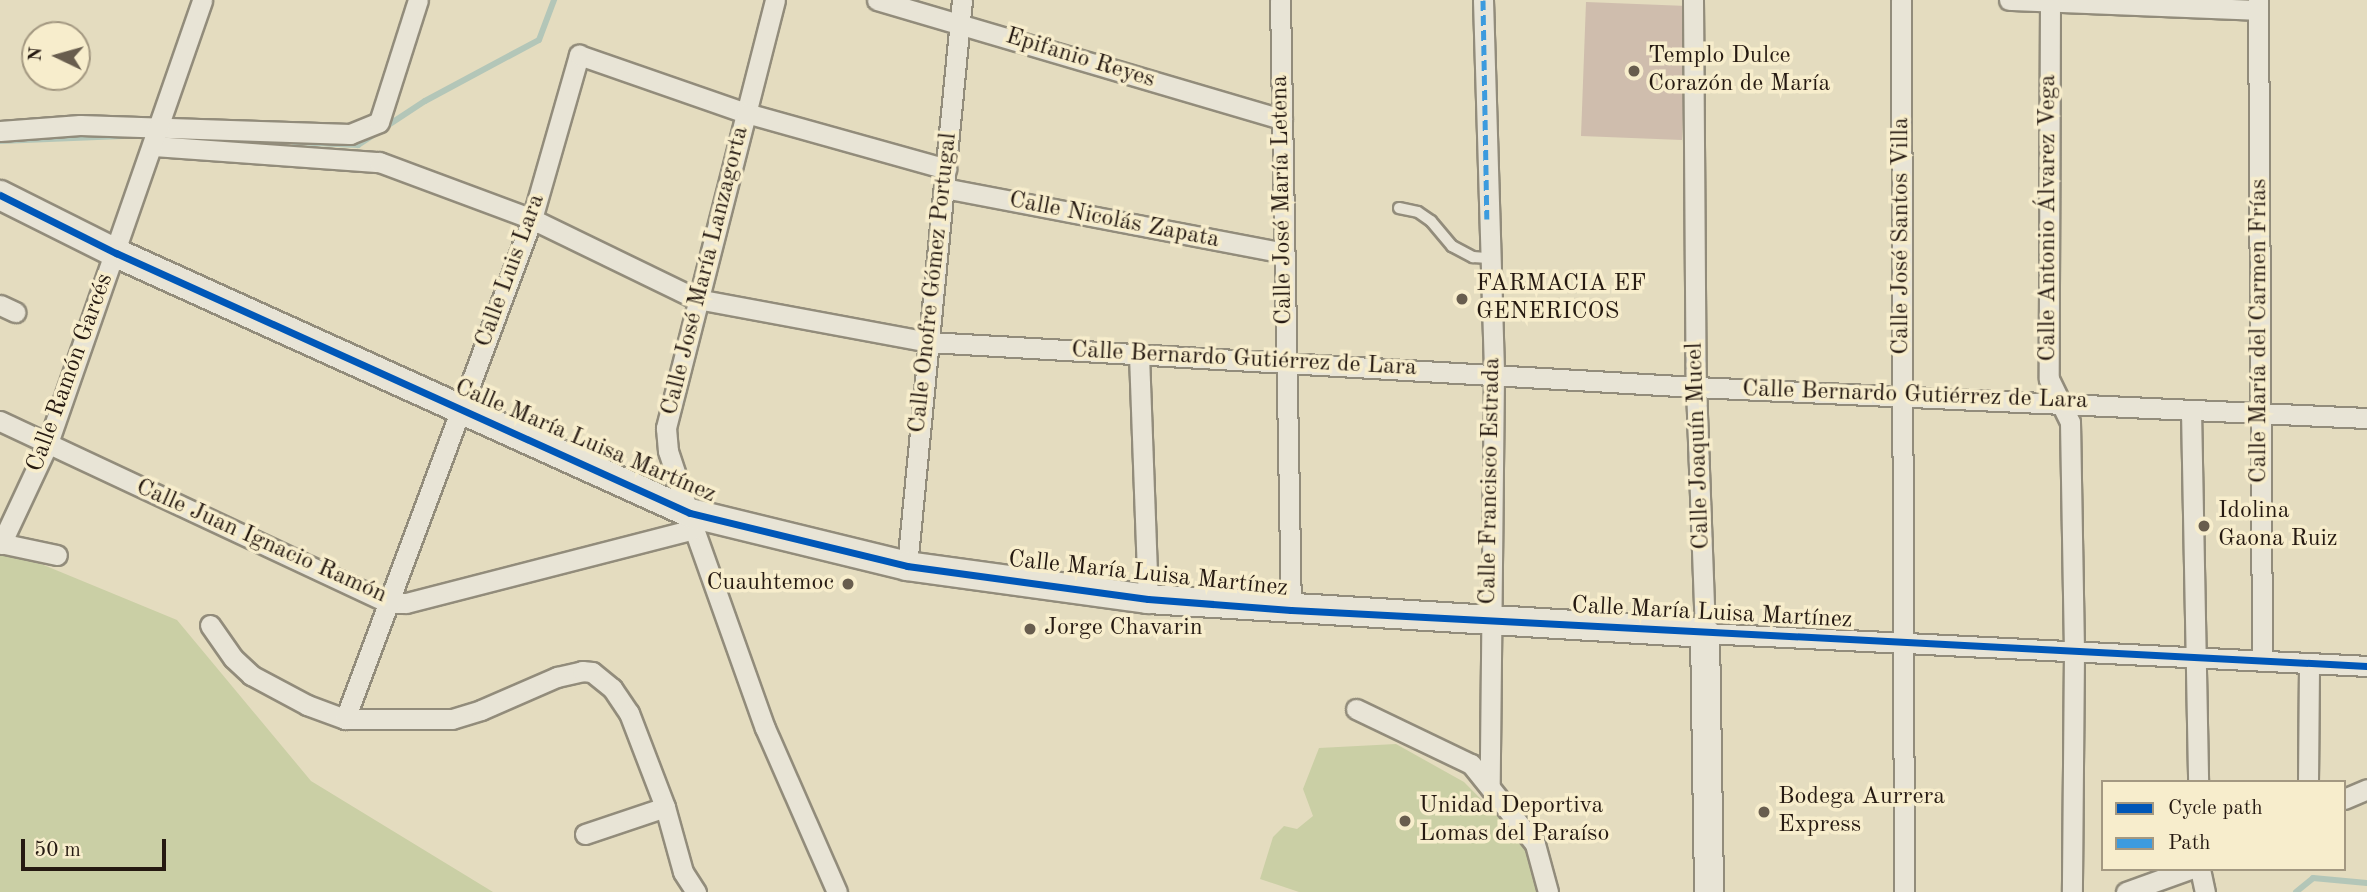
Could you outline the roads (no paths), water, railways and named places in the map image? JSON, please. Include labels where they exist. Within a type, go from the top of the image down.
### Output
[{"type":"street","name":"Calle Ramón Garcés","points":[[0,543],[47,446],[154,146],[202,0]]},
{"type":"street","points":[[0,131],[80,125],[350,134],[379,122],[418,0]]},
{"type":"street","name":"Calle José María Lanzagorta","points":[[775,0],[666,428],[668,451],[765,728],[837,892]]},
{"type":"street","name":"Epifanio Reyes","points":[[877,0],[1282,119]]},
{"type":"street","name":"Calle Onofre Gómez Portugal","points":[[907,566],[962,0]]},
{"type":"street","name":"Calle José María Letena","points":[[1280,0],[1291,610]]},
{"type":"street","name":"Calle Francisco Estrada","points":[[1483,0],[1494,373],[1490,786]]},
{"type":"street","name":"Calle Joaquín Mucel","points":[[1693,0],[1696,387],[1705,633],[1709,892]]},
{"type":"street","name":"Calle José Santos Villa","points":[[1901,0],[1905,892]]},
{"type":"street","points":[[2009,0],[2258,5]]},
{"type":"street","name":"Calle Antonio Álvarez Vega","points":[[2050,1],[2049,379],[2070,422],[2074,652],[2072,892]]},
{"type":"street","name":"Calle María del Carmen Frías","points":[[2258,5],[2262,661]]},
{"type":"street","name":"Calle Nicolás Zapata","points":[[579,55],[945,178],[1284,253]]},
{"type":"street","name":"Calle Luis Lara","points":[[345,719],[532,219],[579,55]]},
{"type":"street","name":"Calle Bernardo Gutiérrez de Lara","points":[[154,146],[379,162],[532,219],[697,299],[929,342],[1494,373],[1696,387],[2367,418]]},
{"type":"street","name":"Calle María Luisa Martínez","points":[[0,195],[116,253],[461,410],[692,521],[907,566],[1148,599],[1291,610],[1903,644],[2367,666]]},
{"type":"street","points":[[1139,355],[1148,599]]},
{"type":"street","points":[[2191,410],[2198,780]]},
{"type":"street","name":"Calle Juan Ignacio Ramón","points":[[0,421],[47,446],[389,603],[406,603],[692,521]]},
{"type":"street","points":[[0,543],[57,555]]},
{"type":"street","points":[[210,625],[233,658],[251,676],[307,705],[345,719],[452,719],[481,710],[557,677],[582,671],[592,672],[612,688],[629,713],[664,807],[683,872],[696,892]]},
{"type":"street","points":[[2308,780],[2309,663]]},
{"type":"street","points":[[1356,709],[1449,751],[1471,764],[1535,844],[1548,892]]},
{"type":"street","points":[[2346,798],[2367,789]]},
{"type":"street","points":[[585,834],[664,807]]},
{"type":"street","points":[[2126,892],[2184,871]]},
{"type":"street","points":[[2200,871],[2205,892]]},
{"type":"lane","points":[[1399,208],[1418,212],[1431,221],[1452,246],[1472,257],[1489,258]]},
{"type":"waterway","points":[[294,142],[358,145],[425,101],[539,40],[554,0]]},
{"type":"waterway","points":[[0,141],[122,136]]},
{"type":"waterway","points":[[2296,892],[2313,878],[2367,883]]},
{"type":"place","name":"Templo Dulce Corazón de María","points":[[1634,71]]},
{"type":"place","name":"FARMACIA EF GENERICOS","points":[[1462,299]]},
{"type":"place","name":"Idolina Gaona Ruiz","points":[[2204,526]]},
{"type":"place","name":"Cuauhtemoc","points":[[848,584]]},
{"type":"place","name":"Jorge Chavarin","points":[[1030,629]]},
{"type":"place","name":"Bodega Aurrera Express","points":[[1764,812]]},
{"type":"place","name":"Unidad Deportiva Lomas del Paraíso","points":[[1405,821]]}]
